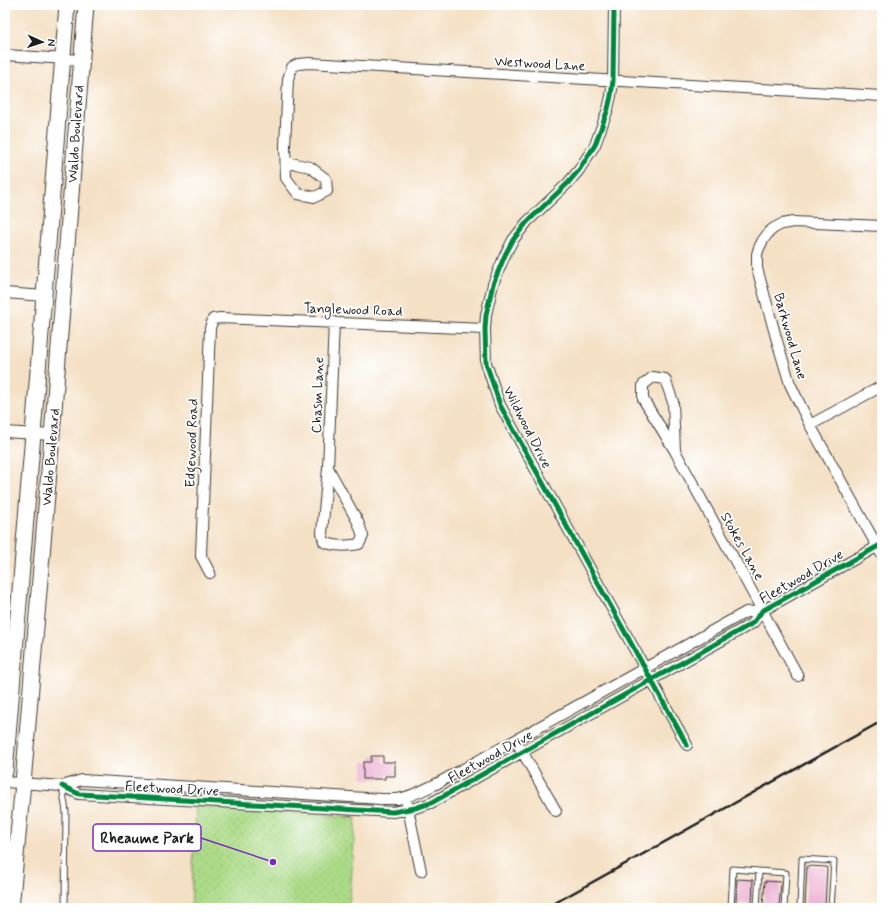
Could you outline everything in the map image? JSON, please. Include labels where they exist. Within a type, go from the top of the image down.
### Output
[{"type":"main road","name":"Waldo Boulevard","points":[[11,908],[52,435],[63,59],[67,5]]},
{"type":"main road","name":"Waldo Boulevard","points":[[5,772],[34,434],[44,296],[59,224],[81,60],[86,5]]},
{"type":"street","name":"Wildwood Drive","points":[[614,5],[613,81],[608,109],[595,145],[579,170],[568,183],[527,222],[513,240],[505,255],[492,284],[486,315],[486,363],[500,405],[687,746]]},
{"type":"street","points":[[5,55],[81,60]]},
{"type":"street","name":"Westwood Lane","points":[[286,162],[288,79],[292,67],[298,64],[309,63],[882,96]]},
{"type":"street","name":"Barkwood Lane","points":[[880,548],[810,425],[790,384],[757,268],[757,254],[763,240],[769,232],[782,224],[793,222],[882,226]]},
{"type":"street","points":[[5,294],[44,296]]},
{"type":"street","name":"Tanglewood Road","points":[[220,318],[485,329]]},
{"type":"street","name":"Edgewood Road","points":[[210,573],[201,556],[202,516],[210,328],[213,320],[220,318]]},
{"type":"street","name":"Chasm Lane","points":[[328,468],[358,522],[363,536],[359,544],[347,546],[332,545],[324,542],[322,533],[328,468],[334,322]]},
{"type":"street","name":"Stokes Lane","points":[[675,451],[673,402],[665,380],[653,377],[643,386],[643,399],[675,451],[798,676]]},
{"type":"street","points":[[810,425],[882,386]]},
{"type":"street","points":[[5,432],[52,435]]},
{"type":"street","name":"Fleetwood Drive","points":[[5,782],[62,786],[79,794],[361,811],[393,812],[408,810],[431,802],[651,680],[752,623],[762,611],[880,548]]},
{"type":"street","name":"Fleetwood Drive","points":[[62,786],[82,780],[381,799],[397,799],[405,797],[418,793],[438,783],[746,612],[762,611]]},
{"type":"street","points":[[516,740],[556,810]]},
{"type":"street","points":[[405,797],[421,871]]},
{"type":"lane","points":[[62,786],[66,812],[65,908]]},
{"type":"lane","points":[[800,908],[802,860],[834,861],[831,908]]},
{"type":"lane","points":[[731,908],[733,870],[786,873],[784,908]]},
{"type":"lane","points":[[757,908],[760,871]]},
{"type":"green space","points":[[196,806],[356,817],[349,908],[191,908]]},
{"type":"building","points":[[371,756],[383,756],[383,762],[395,762],[395,776],[385,776],[385,779],[363,779],[363,762],[371,762]]},
{"type":"building","points":[[807,866],[827,867],[825,908],[805,908]]},
{"type":"building","points":[[737,879],[753,880],[752,904],[736,903]]},
{"type":"building","points":[[765,881],[781,882],[779,906],[763,905]]},
{"type":"railway","points":[[546,908],[882,721]]},
{"type":"cycle path","points":[[614,5],[613,81],[608,109],[595,145],[579,170],[568,183],[527,222],[513,240],[505,255],[493,284],[486,315],[486,363],[500,405],[687,745]]},
{"type":"cycle path","points":[[62,786],[79,794],[393,812],[415,808],[431,803],[753,623],[762,611],[882,544]]},
{"type":"place","name":"Rheaume Park","points":[[273,862]]}]
